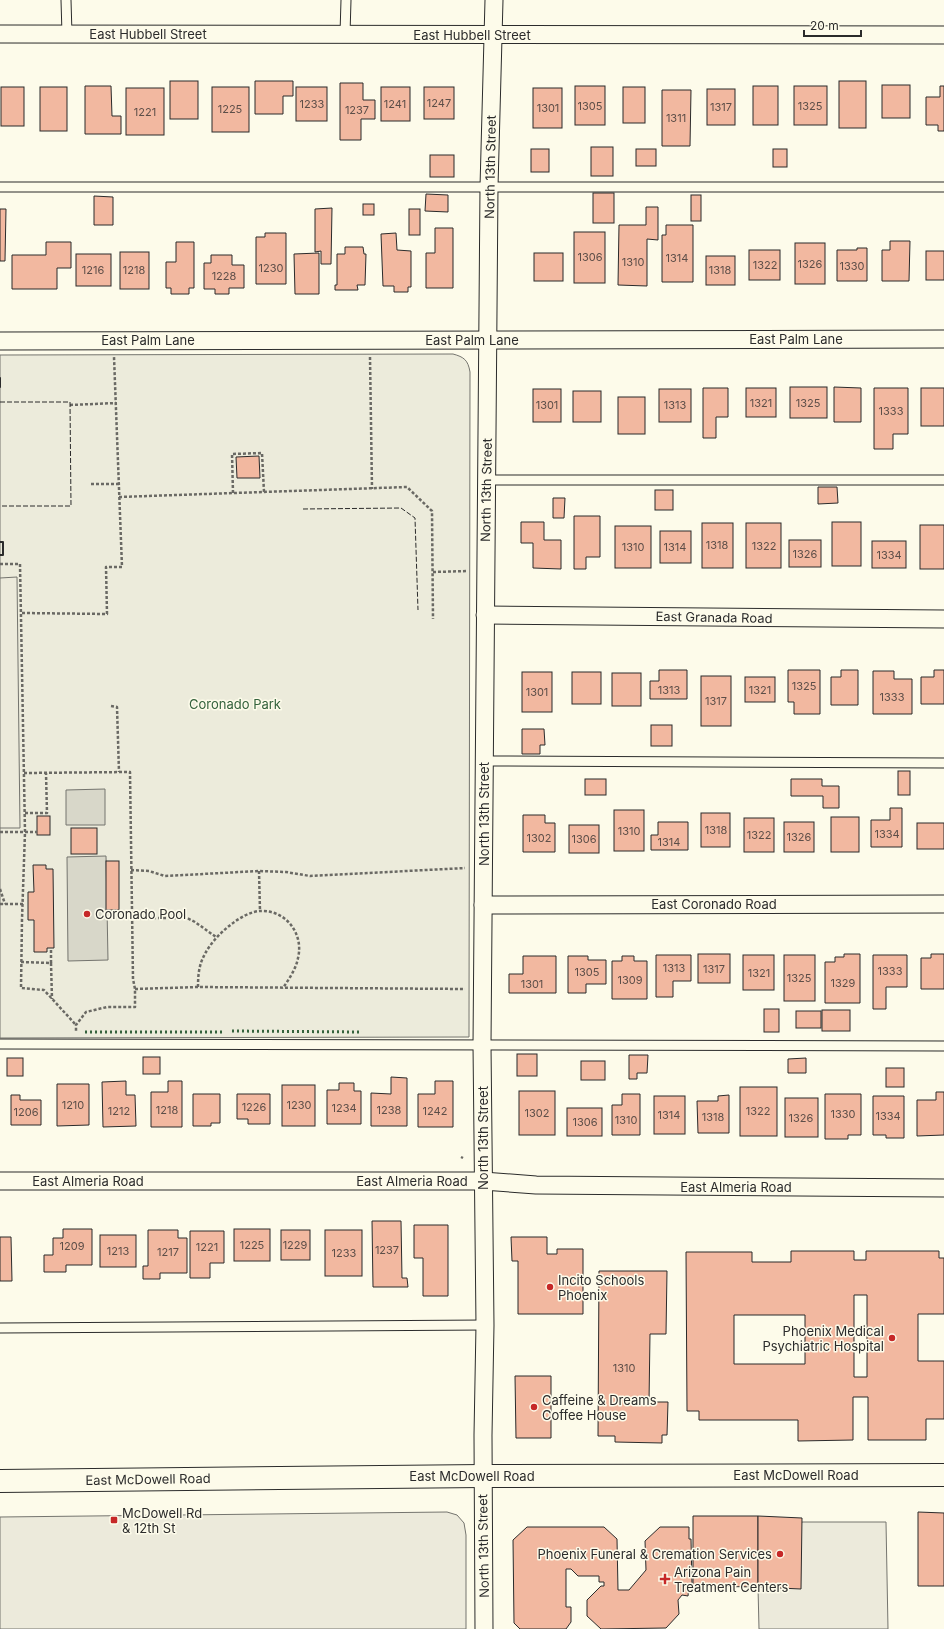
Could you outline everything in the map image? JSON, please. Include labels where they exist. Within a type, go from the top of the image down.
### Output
[{"type":"main road","name":"East McDowell Road","points":[[0,1481],[483,1476],[944,1475]]},
{"type":"street","name":"North 13th Street","points":[[484,1629],[483,1476],[485,1325],[482,1045],[489,187],[494,0]]},
{"type":"street","name":"East Hubbell Street","points":[[0,34],[944,35]]},
{"type":"street","name":"East Palm Lane","points":[[0,341],[944,339]]},
{"type":"street","name":"East Granada Road","points":[[485,615],[944,619]]},
{"type":"street","name":"East Coronado Road","points":[[483,905],[944,904]]},
{"type":"street","name":"East Almeria Road","points":[[0,1181],[483,1181],[536,1185],[944,1188]]},
{"type":"lane","points":[[66,0],[67,34]]},
{"type":"lane","points":[[345,34],[346,0]]},
{"type":"lane","points":[[0,187],[944,187]]},
{"type":"lane","points":[[486,480],[944,480]]},
{"type":"lane","points":[[484,761],[944,763]]},
{"type":"lane","points":[[0,1044],[944,1046]]},
{"type":"lane","points":[[0,1328],[485,1325]]},
{"type":"path","points":[[22,613],[107,614],[106,567],[122,567],[114,340]]},
{"type":"path","points":[[370,357],[372,489]]},
{"type":"path","points":[[70,405],[116,403]]},
{"type":"path","points":[[233,493],[232,454],[262,452],[264,492]]},
{"type":"path","points":[[92,484],[119,484]]},
{"type":"path","points":[[119,497],[407,487],[432,511],[433,619]]},
{"type":"path","points":[[0,564],[20,564],[25,813],[21,988],[44,990],[76,1025],[77,1033]]},
{"type":"path","points":[[433,572],[468,572]]},
{"type":"path","points":[[111,706],[118,707],[119,772]]},
{"type":"path","points":[[24,773],[130,772],[133,979],[135,989],[135,1007],[107,1007],[86,1012],[76,1025]]},
{"type":"path","points":[[25,813],[48,813],[46,773]]},
{"type":"path","points":[[0,832],[37,832]]},
{"type":"path","points":[[131,870],[149,871],[165,876],[259,871],[286,872],[310,876],[467,868]]},
{"type":"path","points":[[259,871],[260,911]]},
{"type":"path","points":[[0,889],[5,904]]},
{"type":"path","points":[[0,904],[23,904]]},
{"type":"path","points":[[198,986],[198,974],[201,963],[205,953],[216,938],[231,925],[252,913],[271,911],[283,917],[294,928],[299,940],[299,957],[296,966],[283,988]]},
{"type":"path","points":[[133,918],[184,918],[195,922],[216,938]]},
{"type":"path","points":[[51,950],[52,1000]]},
{"type":"path","points":[[21,962],[51,963]]},
{"type":"path","points":[[135,989],[198,986],[466,989]]},
{"type":"green space","name":"Coronado Park","points":[[453,354],[460,356],[465,360],[470,372],[469,1037],[0,1038],[0,355]]},
{"type":"shaded area","points":[[17,577],[20,828],[0,828],[0,578]]},
{"type":"shaded area","points":[[105,789],[105,825],[66,825],[66,790]]},
{"type":"shaded area","points":[[106,856],[108,960],[68,961],[67,857]]},
{"type":"shaded area","points":[[447,1512],[457,1515],[464,1523],[466,1535],[466,1629],[0,1629],[0,1517]]},
{"type":"shaded area","points":[[802,1522],[886,1522],[888,1629],[759,1629],[758,1587]]},
{"type":"building","points":[[170,81],[198,81],[198,119],[170,119]]},
{"type":"building","points":[[255,81],[293,81],[293,96],[283,96],[283,114],[255,114]]},
{"type":"building","points":[[839,81],[866,81],[866,128],[839,128]]},
{"type":"building","points":[[340,83],[363,83],[363,100],[375,100],[375,119],[361,119],[361,140],[340,140]]},
{"type":"building","points":[[882,85],[910,85],[910,118],[882,118]]},
{"type":"building","points":[[85,86],[111,86],[112,116],[121,116],[121,134],[85,134]]},
{"type":"building","points":[[575,86],[605,86],[605,125],[575,125]]},
{"type":"building","points":[[753,86],[778,86],[778,125],[753,125]]},
{"type":"building","points":[[794,86],[827,86],[827,125],[794,125]]},
{"type":"building","points":[[940,86],[944,86],[944,131],[938,131],[938,125],[926,125],[926,97],[940,97]]},
{"type":"building","points":[[1,87],[24,87],[24,126],[1,126]]},
{"type":"building","points":[[40,87],[67,87],[67,131],[40,131]]},
{"type":"building","points":[[212,87],[249,87],[249,132],[212,132]]},
{"type":"building","points":[[296,87],[327,87],[327,121],[296,121]]},
{"type":"building","points":[[381,87],[410,87],[410,121],[381,121]]},
{"type":"building","points":[[424,87],[454,87],[454,119],[424,119]]},
{"type":"building","points":[[623,87],[645,87],[645,123],[623,123]]},
{"type":"building","points":[[126,88],[164,88],[164,135],[126,135]]},
{"type":"building","points":[[533,88],[562,88],[562,128],[533,128]]},
{"type":"building","points":[[707,89],[735,89],[735,125],[707,125]]},
{"type":"building","points":[[662,90],[691,90],[690,146],[662,146]]},
{"type":"building","points":[[591,147],[613,147],[613,176],[591,176]]},
{"type":"building","points":[[531,149],[549,149],[549,172],[531,172]]},
{"type":"building","points":[[636,149],[656,149],[656,166],[636,166]]},
{"type":"building","points":[[773,149],[787,149],[787,167],[773,167]]},
{"type":"building","points":[[430,155],[454,155],[454,177],[430,177]]},
{"type":"building","points":[[593,193],[614,193],[614,223],[593,223]]},
{"type":"building","points":[[426,194],[448,195],[448,212],[425,211]]},
{"type":"building","points":[[691,195],[701,195],[701,221],[691,221]]},
{"type":"building","points":[[94,196],[113,197],[113,225],[94,225]]},
{"type":"building","points":[[363,204],[374,204],[374,215],[363,215]]},
{"type":"building","points":[[646,207],[658,207],[658,240],[647,239],[647,286],[618,285],[619,225],[646,225]]},
{"type":"building","points":[[332,208],[331,264],[321,264],[321,251],[315,252],[315,209]]},
{"type":"building","points":[[0,209],[6,209],[5,261],[0,261]]},
{"type":"building","points":[[409,209],[420,209],[420,235],[409,235]]},
{"type":"building","points":[[666,225],[693,225],[693,282],[662,282],[662,235],[666,235]]},
{"type":"building","points":[[435,228],[453,228],[453,288],[426,288],[426,253],[435,253]]},
{"type":"building","points":[[574,232],[605,232],[605,283],[574,283]]},
{"type":"building","points":[[265,233],[286,233],[286,284],[256,284],[256,237],[265,237]]},
{"type":"building","points":[[396,233],[397,250],[411,251],[411,287],[408,287],[408,292],[394,292],[394,286],[383,286],[381,234]]},
{"type":"building","points":[[890,241],[910,241],[909,281],[882,281],[882,250],[890,250]]},
{"type":"building","points":[[46,242],[71,242],[71,268],[57,268],[57,289],[12,289],[12,255],[46,255]]},
{"type":"building","points":[[176,242],[194,242],[194,288],[189,288],[189,294],[171,294],[171,288],[166,288],[166,262],[176,262]]},
{"type":"building","points":[[795,243],[825,243],[825,284],[795,284]]},
{"type":"building","points":[[345,247],[363,247],[364,254],[366,254],[365,285],[357,285],[358,290],[335,290],[335,285],[337,285],[337,254],[345,254]]},
{"type":"building","points":[[857,248],[867,248],[867,281],[837,281],[837,250],[857,250]]},
{"type":"building","points":[[749,250],[780,250],[780,280],[749,280]]},
{"type":"building","points":[[926,251],[944,251],[944,280],[926,280]]},
{"type":"building","points":[[120,252],[149,252],[149,289],[120,289]]},
{"type":"building","points":[[319,253],[319,294],[295,294],[294,254]]},
{"type":"building","points":[[534,253],[563,253],[563,281],[534,281]]},
{"type":"building","points":[[76,254],[111,254],[111,286],[76,286]]},
{"type":"building","points":[[211,255],[232,255],[232,265],[244,265],[244,288],[229,288],[229,294],[215,294],[215,289],[204,289],[204,263],[211,263]]},
{"type":"building","points":[[706,256],[735,256],[735,285],[706,285]]},
{"type":"building","points":[[790,387],[827,387],[827,418],[790,418]]},
{"type":"building","points":[[834,387],[861,388],[861,422],[834,422]]},
{"type":"building","points":[[703,388],[728,388],[728,417],[716,417],[716,438],[703,438]]},
{"type":"building","points":[[746,388],[776,388],[776,417],[746,417]]},
{"type":"building","points":[[874,388],[908,388],[908,434],[893,434],[893,449],[874,449]]},
{"type":"building","points":[[921,388],[944,388],[944,426],[921,426]]},
{"type":"building","points":[[533,389],[561,389],[561,422],[533,422]]},
{"type":"building","points":[[659,389],[691,389],[691,422],[659,422]]},
{"type":"building","points":[[573,391],[601,391],[601,422],[573,422]]},
{"type":"building","points":[[618,397],[645,397],[645,434],[618,434]]},
{"type":"building","points":[[259,456],[260,478],[237,478],[236,457]]},
{"type":"building","points":[[818,487],[837,487],[838,503],[818,504]]},
{"type":"building","points":[[655,490],[673,490],[673,510],[655,510]]},
{"type":"building","points":[[553,498],[565,498],[564,518],[553,518]]},
{"type":"building","points":[[574,516],[600,516],[600,557],[586,557],[586,569],[574,569]]},
{"type":"building","points":[[521,522],[544,522],[544,540],[561,540],[561,569],[533,568],[533,543],[521,543]]},
{"type":"building","points":[[832,522],[861,522],[861,566],[832,566]]},
{"type":"building","points":[[702,523],[733,523],[733,568],[702,568]]},
{"type":"building","points":[[746,523],[781,523],[781,568],[746,568]]},
{"type":"building","points":[[920,525],[944,525],[944,569],[920,569]]},
{"type":"building","points":[[615,526],[651,526],[651,568],[615,568]]},
{"type":"building","points":[[660,531],[691,531],[691,563],[660,563]]},
{"type":"building","points":[[789,540],[821,540],[821,567],[789,567]]},
{"type":"building","points":[[872,541],[906,541],[906,568],[872,568]]},
{"type":"building","points":[[659,670],[687,670],[687,699],[650,699],[650,681],[659,681]]},
{"type":"building","points":[[788,670],[820,670],[820,714],[794,714],[794,702],[788,702]]},
{"type":"building","points":[[841,670],[858,670],[858,705],[831,705],[831,677],[841,677]]},
{"type":"building","points":[[934,670],[944,670],[944,704],[921,704],[921,677],[934,677]]},
{"type":"building","points":[[873,671],[894,671],[894,679],[912,679],[912,714],[873,714]]},
{"type":"building","points":[[522,672],[552,672],[552,712],[522,712]]},
{"type":"building","points":[[572,672],[601,672],[601,704],[572,704]]},
{"type":"building","points":[[612,673],[641,673],[641,706],[612,706]]},
{"type":"building","points":[[701,676],[731,676],[731,726],[701,726]]},
{"type":"building","points":[[745,677],[775,677],[775,702],[745,702]]},
{"type":"building","points":[[651,725],[672,725],[672,746],[651,746]]},
{"type":"building","points":[[522,729],[544,729],[545,745],[540,745],[540,754],[522,754]]},
{"type":"building","points":[[898,771],[910,771],[910,795],[898,795]]},
{"type":"building","points":[[585,779],[606,779],[606,795],[585,795]]},
{"type":"building","points":[[791,779],[822,779],[822,786],[839,786],[839,808],[823,808],[823,796],[791,796]]},
{"type":"building","points":[[890,808],[902,808],[902,847],[871,847],[871,820],[890,820]]},
{"type":"building","points":[[614,810],[644,810],[644,851],[614,851]]},
{"type":"building","points":[[701,813],[730,813],[730,847],[701,847]]},
{"type":"building","points":[[523,815],[545,815],[545,823],[555,823],[555,852],[523,852]]},
{"type":"building","points":[[37,816],[50,816],[50,835],[37,835]]},
{"type":"building","points":[[831,817],[859,817],[859,852],[831,852]]},
{"type":"building","points":[[744,818],[774,818],[774,852],[744,852]]},
{"type":"building","points":[[658,822],[688,822],[688,850],[651,850],[651,835],[658,835]]},
{"type":"building","points":[[784,822],[814,822],[814,852],[784,852]]},
{"type":"building","points":[[917,823],[944,823],[944,849],[917,849]]},
{"type":"building","points":[[569,825],[599,825],[599,853],[569,853]]},
{"type":"building","points":[[71,828],[97,828],[97,854],[71,854]]},
{"type":"building","points":[[106,861],[119,861],[119,910],[106,910]]},
{"type":"building","points":[[33,865],[46,865],[46,869],[53,869],[54,948],[47,948],[47,952],[34,952],[34,920],[28,920],[28,892],[34,892]]},
{"type":"building","points":[[698,954],[730,954],[730,983],[698,983]]},
{"type":"building","points":[[844,954],[860,954],[860,1003],[825,1003],[825,962],[835,962],[835,957],[844,957]]},
{"type":"building","points":[[931,954],[944,954],[944,989],[921,989],[921,958],[931,958]]},
{"type":"building","points":[[656,955],[691,955],[691,981],[673,981],[673,997],[656,997]]},
{"type":"building","points":[[743,955],[774,955],[774,990],[743,990]]},
{"type":"building","points":[[784,955],[815,955],[815,1001],[784,1001]]},
{"type":"building","points":[[873,955],[907,955],[907,987],[886,987],[886,1009],[873,1009]]},
{"type":"building","points":[[523,956],[556,956],[556,993],[509,993],[509,974],[523,974]]},
{"type":"building","points":[[568,956],[588,956],[588,960],[606,960],[606,984],[586,984],[586,993],[568,993]]},
{"type":"building","points":[[622,956],[634,956],[634,961],[647,961],[647,999],[612,999],[612,961],[622,961]]},
{"type":"building","points":[[764,1009],[779,1009],[779,1032],[764,1032]]},
{"type":"building","points":[[822,1010],[850,1010],[850,1031],[822,1031]]},
{"type":"building","points":[[796,1011],[821,1011],[821,1028],[796,1028]]},
{"type":"building","points":[[517,1054],[537,1054],[537,1076],[517,1076]]},
{"type":"building","points":[[629,1055],[648,1055],[647,1073],[637,1073],[637,1079],[629,1079]]},
{"type":"building","points":[[143,1057],[160,1057],[160,1074],[143,1074]]},
{"type":"building","points":[[7,1058],[23,1058],[23,1076],[7,1076]]},
{"type":"building","points":[[806,1058],[806,1073],[788,1073],[788,1059]]},
{"type":"building","points":[[581,1061],[605,1061],[605,1080],[581,1080]]},
{"type":"building","points":[[886,1068],[904,1068],[904,1087],[886,1087]]},
{"type":"building","points":[[391,1077],[407,1078],[407,1126],[371,1126],[371,1093],[391,1094]]},
{"type":"building","points":[[126,1081],[126,1095],[135,1095],[136,1126],[103,1127],[102,1082]]},
{"type":"building","points":[[168,1081],[182,1081],[182,1127],[151,1127],[151,1092],[168,1092]]},
{"type":"building","points":[[435,1081],[453,1081],[453,1127],[418,1127],[418,1094],[435,1094]]},
{"type":"building","points":[[339,1083],[354,1083],[354,1091],[361,1091],[361,1124],[327,1124],[327,1090],[339,1090]]},
{"type":"building","points":[[57,1084],[89,1084],[89,1125],[57,1126]]},
{"type":"building","points":[[282,1085],[315,1085],[315,1126],[282,1126]]},
{"type":"building","points":[[740,1087],[777,1087],[777,1136],[740,1136]]},
{"type":"building","points":[[519,1091],[555,1091],[555,1135],[519,1135]]},
{"type":"building","points":[[936,1092],[944,1092],[944,1135],[917,1136],[917,1100],[936,1100]]},
{"type":"building","points":[[193,1094],[220,1094],[220,1123],[211,1123],[211,1126],[193,1126]]},
{"type":"building","points":[[237,1094],[270,1094],[270,1124],[248,1124],[248,1119],[237,1119]]},
{"type":"building","points":[[622,1094],[640,1094],[640,1135],[612,1135],[612,1105],[622,1105]]},
{"type":"building","points":[[825,1094],[861,1094],[861,1135],[848,1135],[848,1139],[825,1139]]},
{"type":"building","points":[[11,1095],[20,1095],[20,1100],[41,1100],[41,1125],[11,1125]]},
{"type":"building","points":[[729,1095],[729,1133],[698,1133],[697,1101],[718,1101],[718,1096]]},
{"type":"building","points":[[654,1096],[685,1096],[685,1134],[654,1134]]},
{"type":"building","points":[[873,1096],[904,1096],[904,1138],[886,1138],[886,1135],[873,1135]]},
{"type":"building","points":[[785,1098],[818,1098],[818,1137],[785,1137]]},
{"type":"building","points":[[567,1108],[602,1108],[602,1136],[567,1136]]},
{"type":"building","points":[[372,1221],[401,1221],[402,1278],[407,1278],[408,1287],[373,1287]]},
{"type":"building","points":[[414,1225],[448,1225],[448,1296],[423,1296],[423,1258],[414,1258]]},
{"type":"building","points":[[63,1229],[92,1229],[92,1265],[66,1265],[66,1272],[44,1272],[44,1255],[53,1255],[53,1238],[63,1238]]},
{"type":"building","points":[[234,1229],[270,1229],[270,1261],[234,1261]]},
{"type":"building","points":[[148,1230],[178,1230],[178,1238],[187,1238],[187,1273],[160,1273],[160,1279],[143,1279],[143,1266],[148,1266]]},
{"type":"building","points":[[281,1230],[310,1230],[310,1260],[281,1260]]},
{"type":"building","points":[[325,1230],[362,1230],[362,1276],[325,1276]]},
{"type":"building","points":[[190,1231],[224,1231],[224,1263],[210,1263],[210,1278],[190,1278]]},
{"type":"building","points":[[100,1235],[136,1235],[136,1267],[100,1267]]},
{"type":"building","points":[[0,1237],[11,1237],[12,1281],[0,1281]]},
{"type":"building","name":"Incito Schools Phoenix","points":[[511,1237],[547,1237],[547,1254],[557,1254],[557,1249],[583,1249],[583,1314],[518,1314],[518,1261],[512,1261]]},
{"type":"building","name":"Phoenix Medical Psychiatric Hospital","points":[[791,1251],[854,1251],[854,1260],[866,1260],[866,1251],[939,1251],[939,1258],[944,1258],[944,1314],[918,1314],[918,1361],[944,1361],[944,1419],[926,1419],[926,1440],[868,1440],[868,1397],[853,1397],[853,1440],[798,1441],[798,1420],[699,1420],[699,1411],[687,1411],[686,1252],[752,1252],[752,1262],[791,1262]],"holes":[[[854,1295],[867,1295],[867,1377],[854,1377]],[[734,1315],[805,1315],[805,1364],[734,1364]]]},
{"type":"building","points":[[599,1271],[667,1271],[666,1334],[650,1334],[649,1402],[668,1402],[667,1435],[662,1435],[662,1443],[615,1442],[615,1436],[598,1436]]},
{"type":"building","name":"Caffeine & Dreams Coffee House","points":[[515,1376],[551,1376],[551,1438],[516,1438]]},
{"type":"building","points":[[918,1512],[944,1513],[944,1586],[918,1586]]},
{"type":"building","points":[[693,1516],[758,1516],[758,1587],[693,1586]]},
{"type":"building","name":"Phoenix Funeral & Cremation Services","points":[[758,1516],[802,1518],[801,1589],[758,1587]]},
{"type":"building","name":"Arizona Pain Treatment Centers","points":[[527,1527],[604,1527],[617,1539],[618,1590],[629,1590],[646,1570],[645,1541],[660,1527],[689,1527],[689,1539],[691,1539],[692,1584],[689,1586],[688,1596],[682,1595],[678,1600],[679,1614],[666,1628],[601,1629],[587,1616],[587,1600],[601,1586],[604,1586],[604,1582],[599,1582],[599,1576],[578,1576],[571,1569],[566,1569],[566,1607],[571,1607],[571,1622],[566,1629],[520,1629],[514,1623],[513,1540]]},
{"type":"hedge","points":[[232,1031],[362,1032]]},
{"type":"hedge","points":[[85,1032],[223,1032]]},
{"type":"fence","points":[[0,402],[70,402],[71,506],[0,506]]},
{"type":"fence","points":[[303,509],[401,508],[415,518],[418,610]]},
{"type":"wall","points":[[0,378],[0,387]]},
{"type":"wall","points":[[0,542],[3,542],[3,555],[0,555]]},
{"type":"place","name":"Coronado Pool","points":[[87,914]]},
{"type":"place","name":"Incito Schools Phoenix","points":[[550,1287]]},
{"type":"place","name":"Phoenix Medical Psychiatric Hospital","points":[[892,1338]]},
{"type":"place","name":"Caffeine & Dreams Coffee House","points":[[534,1407]]},
{"type":"place","name":"McDowell Rd & 12th St","points":[[114,1520]]},
{"type":"place","name":"Phoenix Funeral & Cremation Services","points":[[780,1554]]},
{"type":"place","name":"Arizona Pain Treatment Centers","points":[[665,1579]]}]
